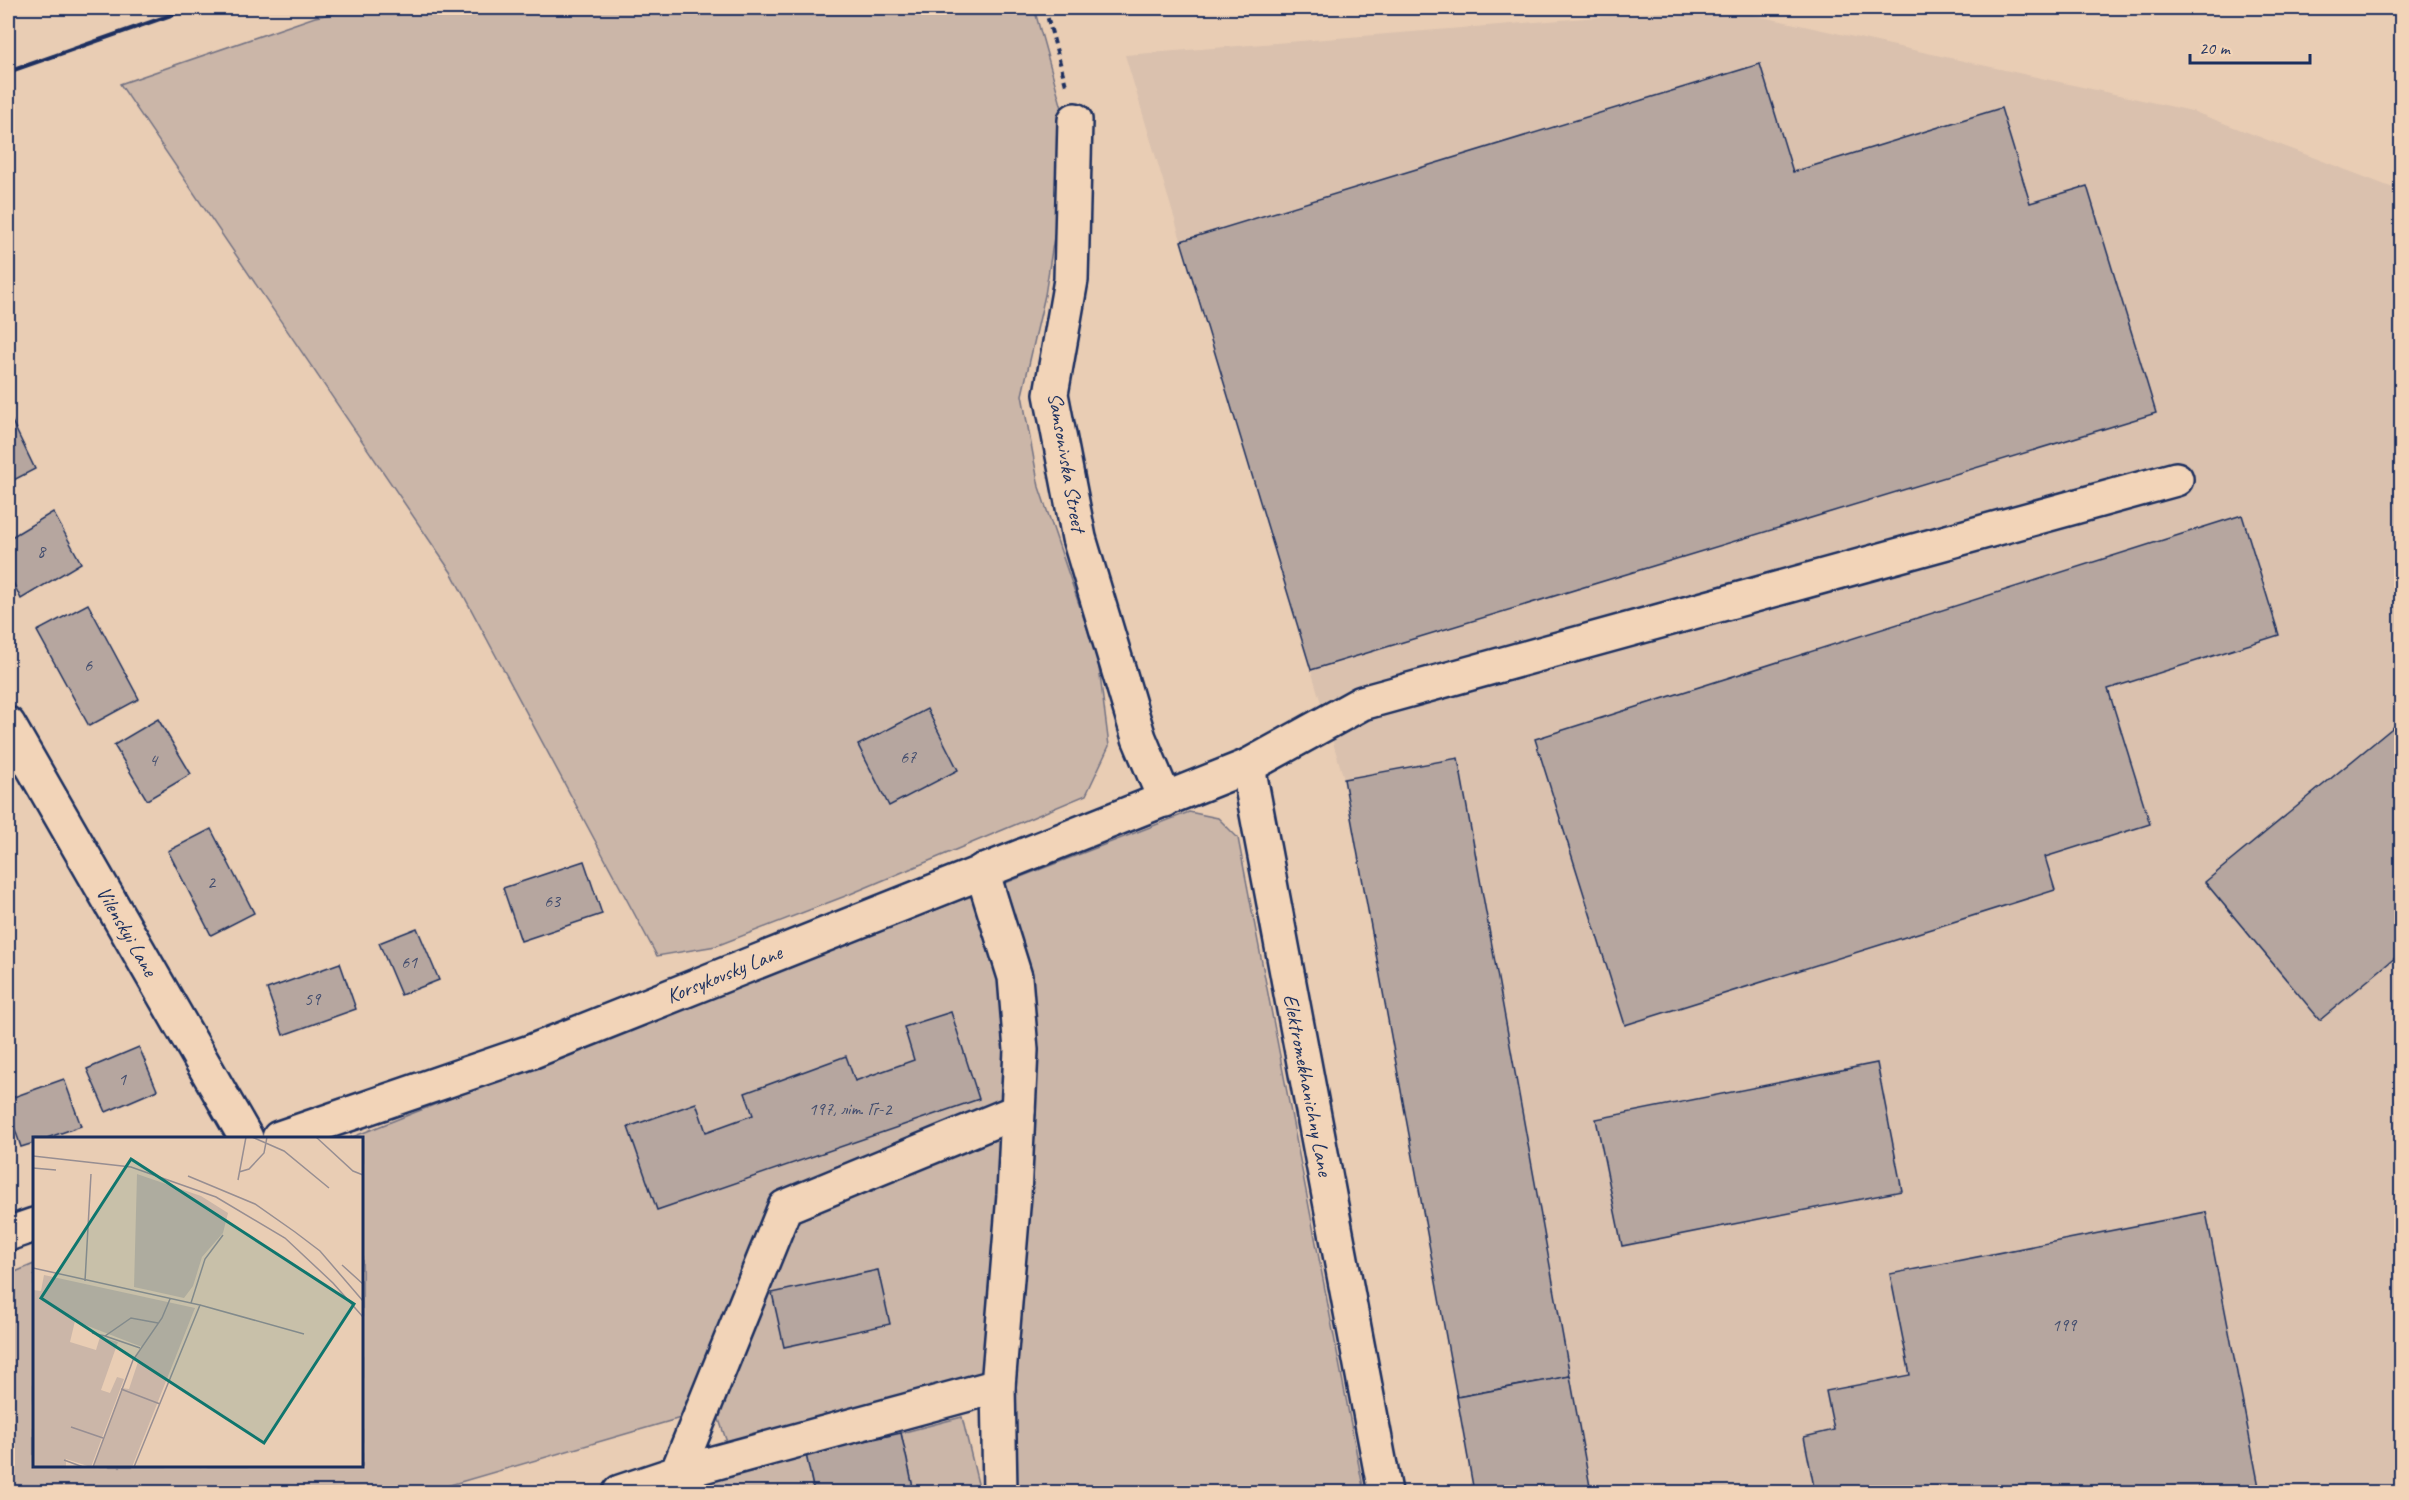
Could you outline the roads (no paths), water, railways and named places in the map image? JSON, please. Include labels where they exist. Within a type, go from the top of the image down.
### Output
[{"type":"street","name":"Samsonivska Street","points":[[1075,120],[1071,280],[1052,394],[1079,538],[1139,738],[1165,800]]},
{"type":"street","points":[[1165,800],[1248,766],[1362,702],[2176,479]]},
{"type":"street","name":"Vilenskyi Lane","points":[[8,724],[245,1137]]},
{"type":"street","name":"Elektromekhanichny Lane","points":[[1248,766],[1385,1492]]},
{"type":"street","name":"Korsykovsky Lane","points":[[282,1137],[533,1051],[1165,800]]},
{"type":"street","points":[[982,871],[1015,977],[1022,1050],[1013,1206],[998,1386],[1000,1492]]},
{"type":"street","points":[[677,1473],[785,1207],[1018,1111]]},
{"type":"street","points":[[8,1234],[33,1225]]},
{"type":"street","points":[[620,1492],[677,1473],[998,1386]]},
{"type":"railway","points":[[8,72],[191,8]]}]
